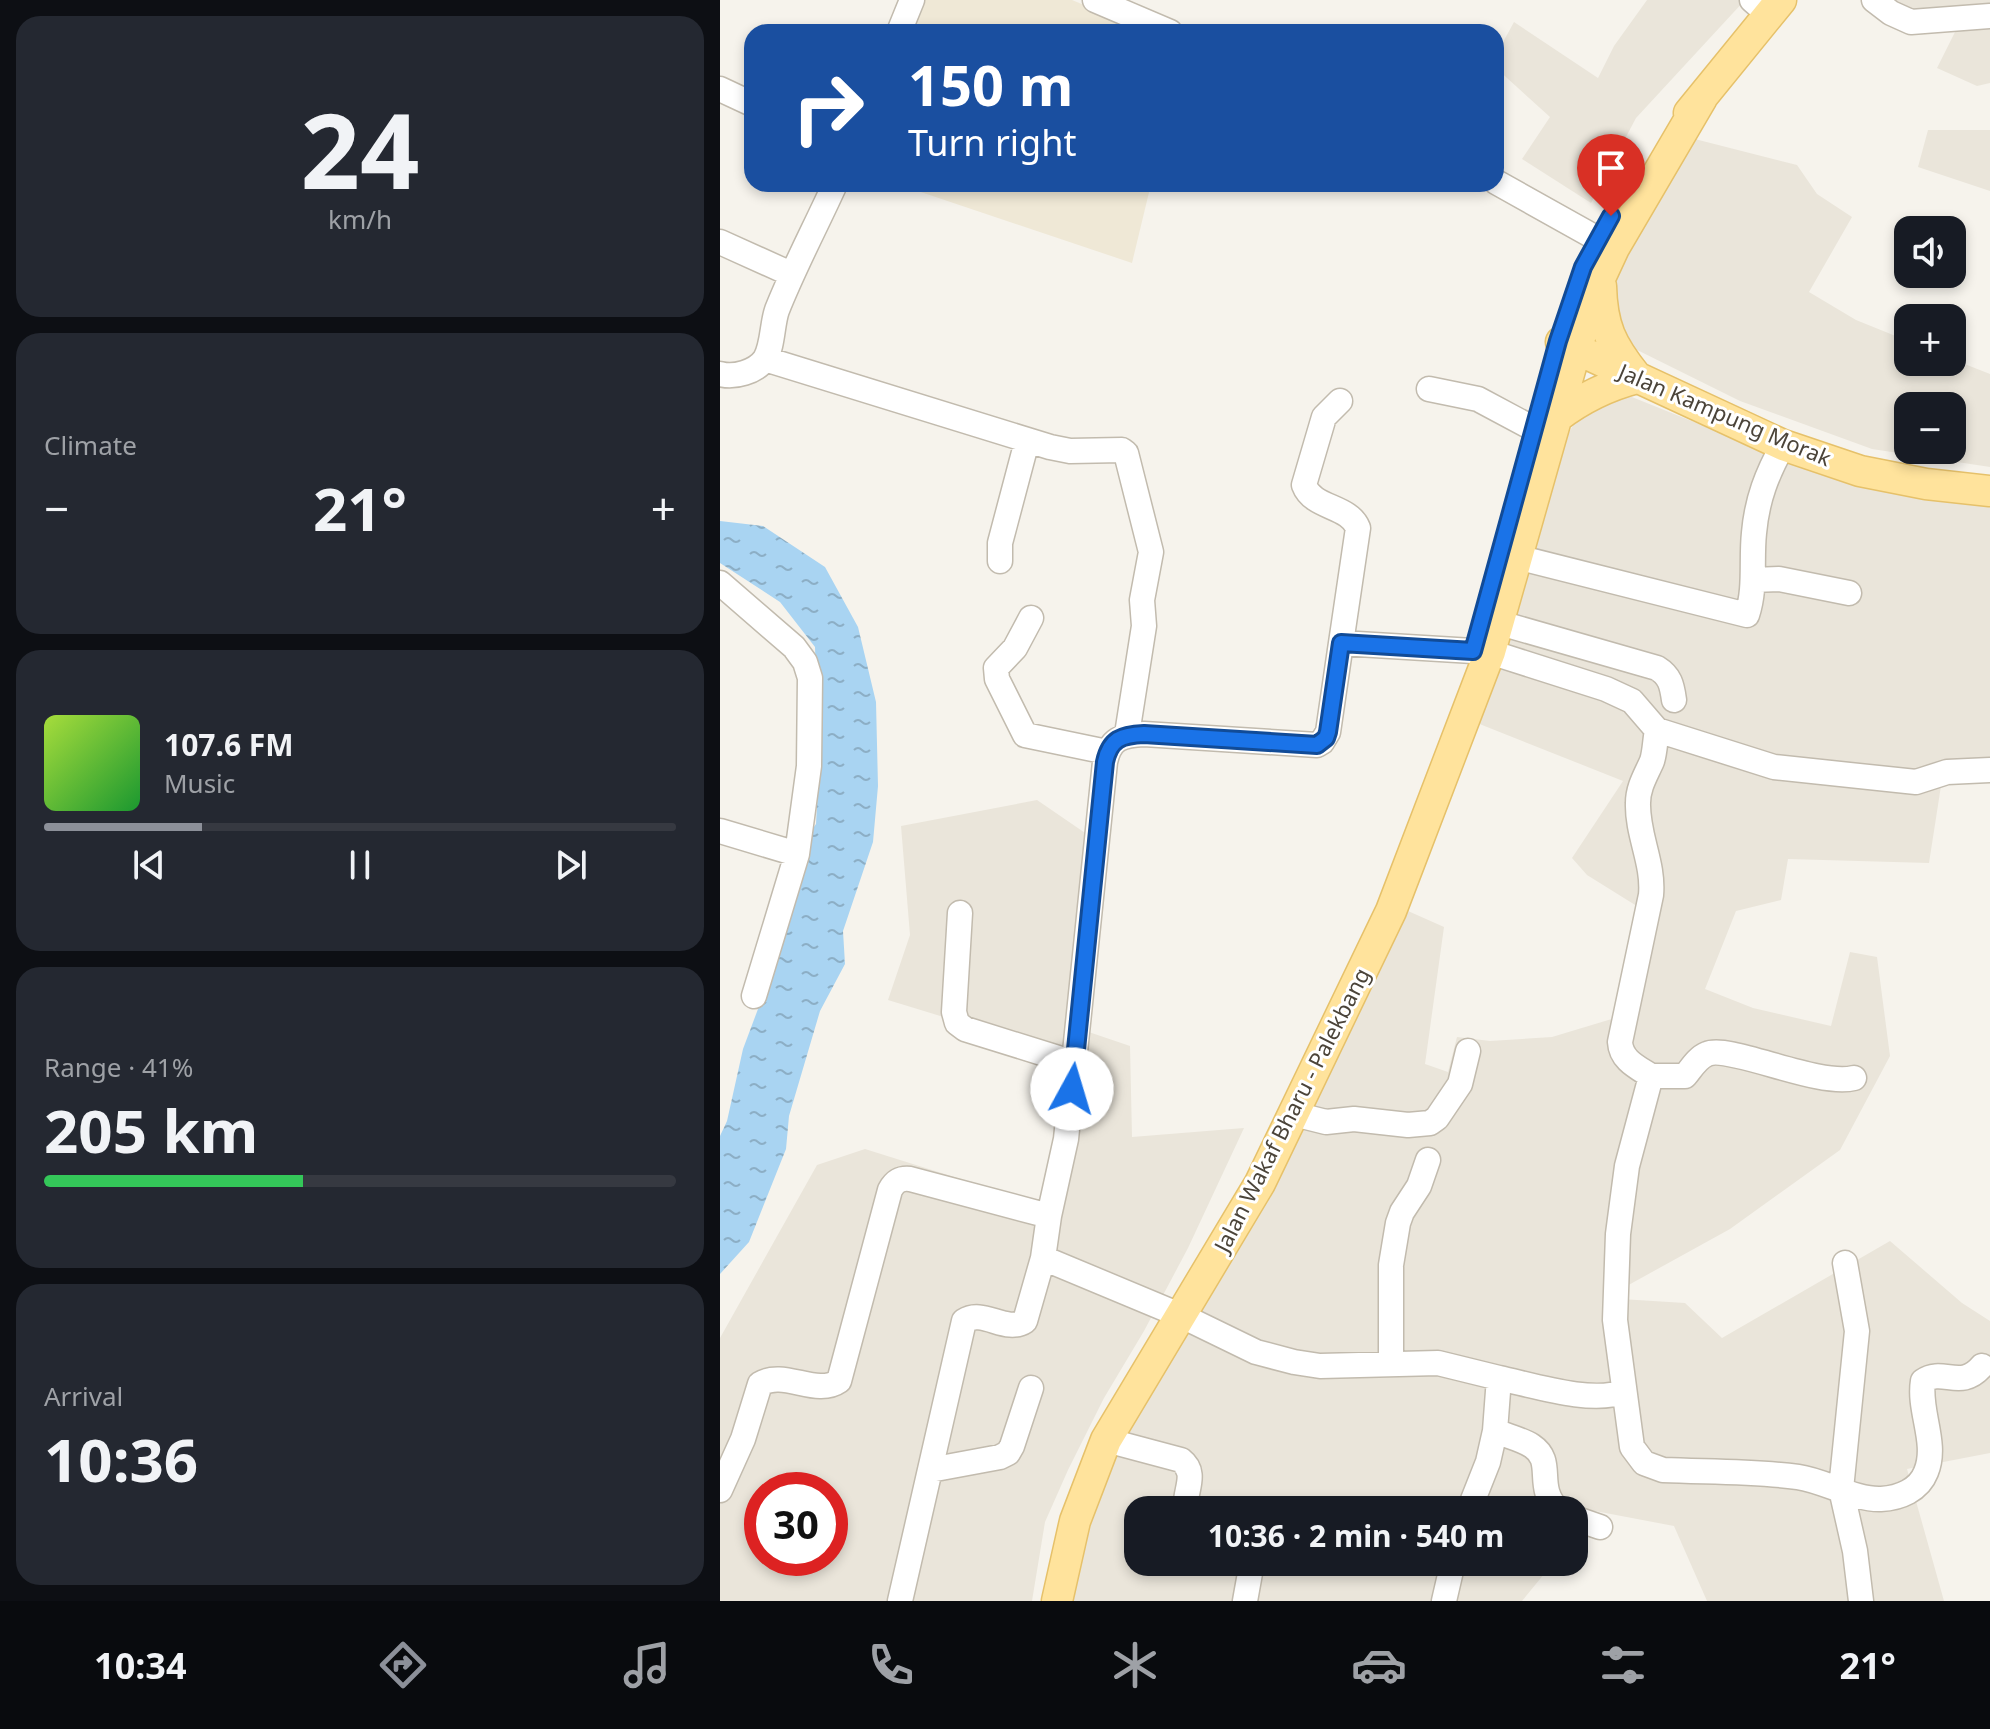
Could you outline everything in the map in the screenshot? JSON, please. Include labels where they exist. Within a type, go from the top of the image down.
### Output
[{"type":"main road","name":"Jalan Wakaf Bharu - Palekbang","points":[[1057,1601],[1075,1521],[1106,1440],[1260,1183],[1391,911],[1457,741],[1567,345],[1583,267],[1606,244],[1767,5]]},
{"type":"main road","name":"Jalan Wakaf Bharu - Palekbang","points":[[1567,345],[1601,276],[1606,244]]},
{"type":"main road","points":[[1545,423],[1608,385],[1637,378],[1614,349],[1602,313],[1601,276]]},
{"type":"main road","name":"Jalan Kampung Morak","points":[[1567,345],[1783,445],[1891,479],[1990,491]]},
{"type":"main road","name":"Jalan Wakaf Bharu - Palekbang","points":[[1482,652],[1500,623],[1545,423]]},
{"type":"street","points":[[902,24],[912,0]]},
{"type":"street","points":[[1095,0],[1151,24]]},
{"type":"street","points":[[1874,0],[1891,13],[1911,22],[1990,16]]},
{"type":"street","points":[[720,89],[744,100]]},
{"type":"street","points":[[1504,187],[1606,244]]},
{"type":"street","points":[[720,374],[730,377],[748,372],[765,359],[775,317],[791,274],[831,192]]},
{"type":"street","points":[[720,242],[791,274]]},
{"type":"street","points":[[765,359],[1027,441],[1070,451],[1122,450],[1128,457],[1151,552],[1142,600],[1144,626],[1127,734]]},
{"type":"street","points":[[1429,389],[1478,399],[1545,423]]},
{"type":"street","points":[[900,1601],[964,1321],[971,1316],[1013,1326],[1025,1321],[1043,1258],[1066,1139],[1107,752],[1116,739],[1127,734],[1317,745],[1326,738],[1358,528],[1353,519],[1310,496],[1304,485],[1324,417],[1340,401]]},
{"type":"street","points":[[1000,561],[1000,543],[1027,441]]},
{"type":"street","points":[[1517,557],[1747,615],[1753,593],[1757,515],[1766,476],[1783,445]]},
{"type":"street","points":[[1753,580],[1779,579],[1849,593]]},
{"type":"street","points":[[720,583],[794,647],[805,662],[810,678],[809,766],[797,854],[754,996]]},
{"type":"street","points":[[1031,618],[1015,648],[996,668],[997,679],[1020,729],[1032,738],[1107,752]]},
{"type":"street","points":[[1500,623],[1657,668],[1665,673],[1672,684],[1674,700]]},
{"type":"street","points":[[1341,643],[1482,652],[1606,689],[1632,701],[1657,730],[1774,767],[1916,782],[1947,772],[1990,770]]},
{"type":"street","points":[[1657,730],[1653,758],[1640,787],[1638,800],[1639,825],[1651,872],[1651,895],[1620,1042],[1622,1054],[1651,1076],[1685,1076],[1700,1058],[1714,1052],[1798,1073],[1846,1080],[1854,1078]]},
{"type":"street","points":[[720,831],[797,854]]},
{"type":"street","points":[[960,913],[954,1012],[957,1023],[965,1029],[1074,1063]]},
{"type":"street","points":[[1294,1114],[1326,1122],[1354,1119],[1408,1125],[1430,1123],[1437,1118],[1460,1084],[1468,1051]]},
{"type":"street","points":[[1651,1076],[1627,1166],[1618,1234],[1615,1320],[1632,1447],[1644,1463],[1653,1468],[1799,1477],[1881,1499],[1901,1495],[1922,1481],[1928,1469],[1930,1455],[1922,1402],[1923,1381],[1932,1376],[1966,1378],[1982,1366]]},
{"type":"street","points":[[1391,1364],[1391,1265],[1396,1235],[1400,1216],[1421,1182],[1428,1160]]},
{"type":"street","points":[[720,1490],[743,1439],[760,1384],[774,1379],[825,1386],[839,1381],[894,1183],[901,1178],[910,1179],[1049,1216]]},
{"type":"street","points":[[1043,1258],[1182,1316],[1256,1352],[1294,1362],[1320,1366],[1438,1363],[1564,1391],[1609,1396],[1624,1391]]},
{"type":"street","points":[[1845,1263],[1857,1331],[1841,1489],[1855,1551],[1861,1601]]},
{"type":"street","points":[[1475,1496],[1488,1462],[1495,1431],[1499,1378]]},
{"type":"street","points":[[930,1470],[1008,1453],[1031,1388]]},
{"type":"street","points":[[1495,1431],[1538,1451],[1544,1461],[1547,1496]]},
{"type":"street","points":[[1106,1440],[1181,1460],[1191,1472],[1188,1496]]},
{"type":"street","points":[[1588,1523],[1600,1527]]},
{"type":"street","points":[[1245,1601],[1249,1576]]},
{"type":"street","points":[[1444,1601],[1449,1576]]},
{"type":"shaded area","points":[[919,0],[1072,0],[1130,24],[910,24]]},
{"type":"shaded area","points":[[1647,0],[1745,0],[1636,118],[1591,203],[1522,159],[1550,117],[1504,75],[1504,40],[1514,22],[1598,78],[1614,46]]},
{"type":"shaded area","points":[[1872,0],[1990,0],[1990,83],[1977,86],[1937,68],[1960,22]]},
{"type":"shaded area","points":[[1928,130],[1990,130],[1990,191],[1918,167]]},
{"type":"shaded area","points":[[1683,136],[1797,165],[1817,194],[1852,217],[1809,292],[1856,320],[1894,335],[1894,376],[1966,376],[1966,365],[1990,374],[1990,467],[1966,463],[1966,392],[1894,392],[1894,452],[1872,449],[1740,401],[1619,341],[1611,312],[1619,258]]},
{"type":"shaded area","points":[[921,192],[1149,192],[1132,263]]},
{"type":"shaded area","points":[[1617,391],[1766,451],[1990,498],[1990,767],[1943,773],[1929,863],[1788,859],[1781,900],[1736,911],[1705,989],[1753,1008],[1831,1026],[1850,952],[1877,957],[1890,1056],[1840,1150],[1730,1229],[1605,1298],[1685,1303],[1722,1338],[1890,1241],[1962,1303],[1990,1321],[1990,1453],[1907,1469],[1944,1601],[1707,1601],[1674,1526],[1595,1511],[1588,1520],[1588,1496],[1124,1496],[1124,1576],[1543,1576],[1522,1601],[1070,1601],[1085,1522],[1117,1440],[1304,1111],[1372,987],[1408,911],[1444,927],[1425,1064],[1448,1072],[1457,1037],[1490,1041],[1552,1037],[1615,1018],[1640,908],[1587,875],[1572,858],[1623,781],[1477,723],[1554,459],[1584,406]]},
{"type":"shaded area","points":[[1037,800],[1091,837],[1077,1028],[1130,1046],[1132,1137],[1244,1128],[1188,1248],[1104,1398],[1068,1470],[1045,1522],[1032,1601],[720,1601],[720,1338],[817,1165],[865,1149],[1053,1208],[1071,1056],[888,1000],[910,935],[901,826]]},
{"type":"water","points":[[720,521],[763,526],[825,567],[858,627],[876,702],[878,786],[873,842],[843,931],[845,964],[820,1011],[789,1116],[786,1149],[749,1242],[720,1274],[720,1136],[727,1121],[743,1049],[770,977],[802,844],[816,824],[819,767],[815,647],[780,602],[720,563]]},
{"type":"route","points":[[1072,1089],[1105,762],[1111,745],[1127,734],[1317,745],[1328,732],[1341,643],[1473,651],[1558,341],[1583,267],[1611,216]]}]
